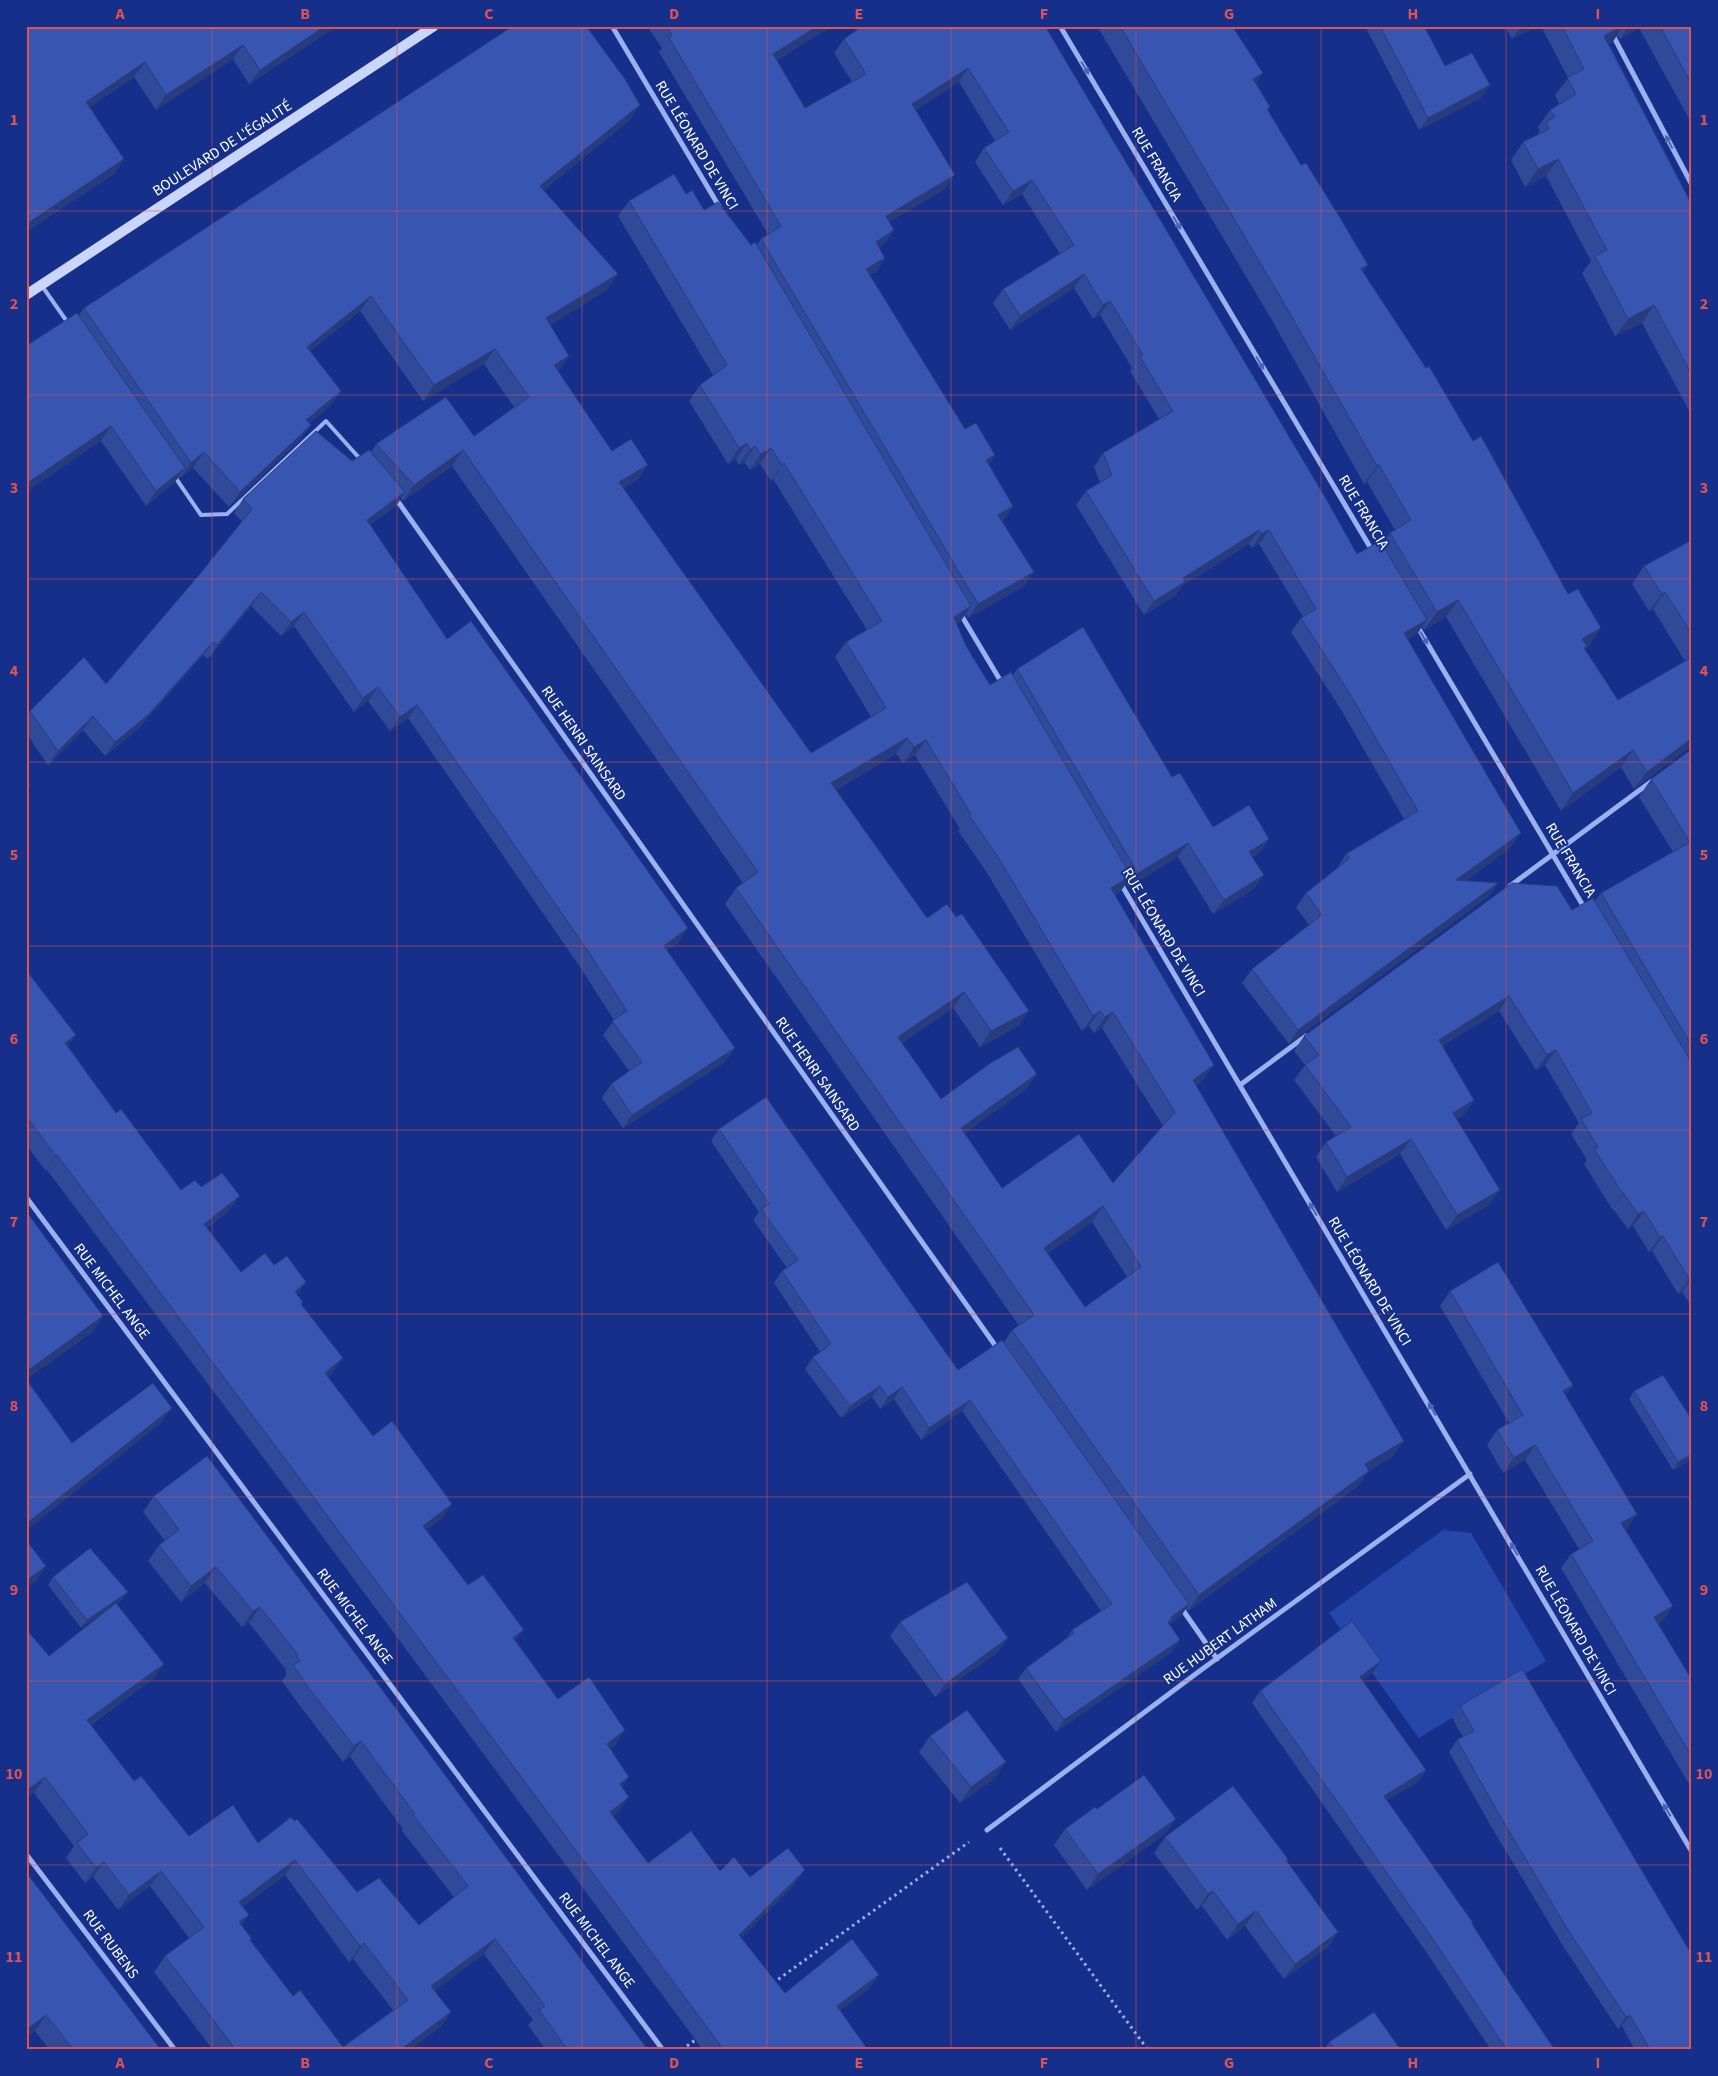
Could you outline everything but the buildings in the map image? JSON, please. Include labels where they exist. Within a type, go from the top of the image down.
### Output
[{"type":"main road","name":"BOULEVARD DE L'ÉGALITÉ","points":[[26,295],[434,26]]},
{"type":"street","name":"RUE LÉONARD DE VINCI","points":[[612,26],[724,215]]},
{"type":"street","name":"RUE FRANCIA","points":[[1060,26],[1375,556]]},
{"type":"street","points":[[1608,26],[1692,185]]},
{"type":"street","name":"RUE HENRI SAINSARD","points":[[399,503],[998,1350]]},
{"type":"street","points":[[958,609],[1009,695]]},
{"type":"street","name":"RUE FRANCIA","points":[[1411,615],[1588,913]]},
{"type":"street","points":[[1505,890],[1661,774]]},
{"type":"street","name":"RUE LÉONARD DE VINCI","points":[[1116,875],[1692,1852]]},
{"type":"street","points":[[1240,1085],[1312,1032]]},
{"type":"street","name":"RUE MICHEL ANGE","points":[[26,1197],[663,2050]]},
{"type":"street","name":"RUE HUBERT LATHAM","points":[[987,1830],[1470,1474]]},
{"type":"street","points":[[1177,1602],[1217,1659]]},
{"type":"street","name":"RUE RUBENS","points":[[26,1854],[175,2050]]},
{"type":"lane","points":[[42,285],[70,326]]},
{"type":"lane","points":[[172,474],[201,514],[227,514],[326,420],[366,465]]},
{"type":"lane","points":[[392,495],[399,503]]},
{"type":"path","points":[[767,1987],[987,1830],[1148,2050]]},
{"type":"path","points":[[682,2050],[705,2033]]},
{"type":"shaded area","points":[[1443,1530],[1471,1533],[1546,1661],[1419,1738],[1329,1613]]}]
